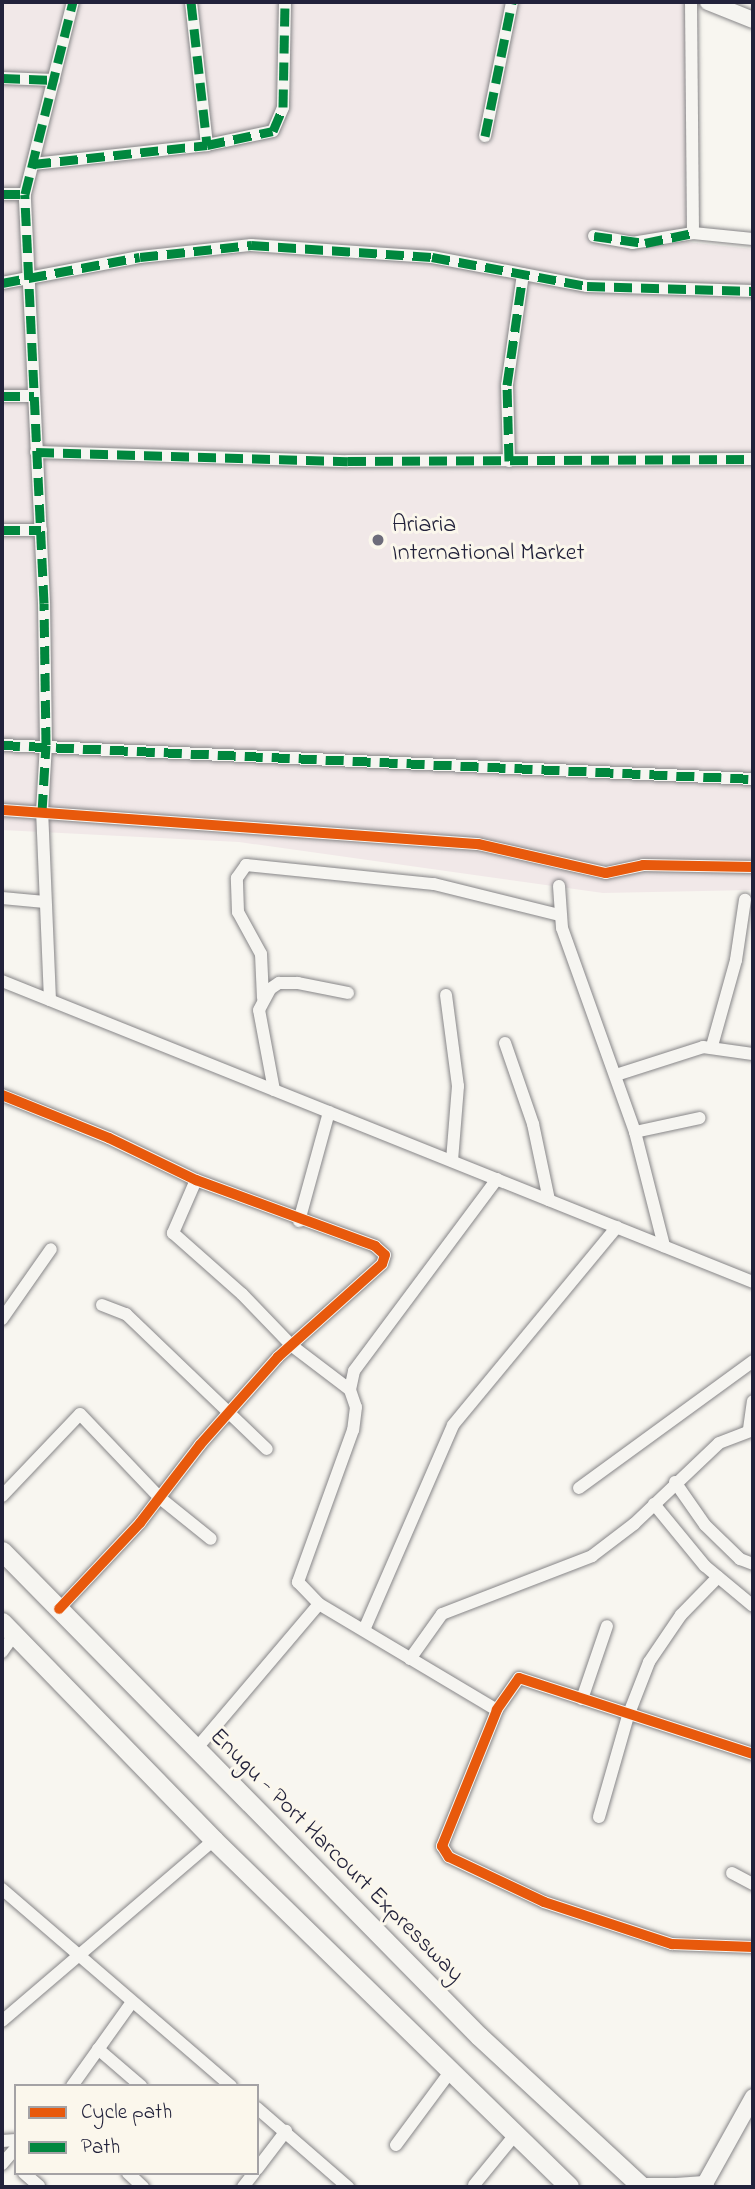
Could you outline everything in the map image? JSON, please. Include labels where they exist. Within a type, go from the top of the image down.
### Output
[{"type":"highway","name":"Enugu - Port Harcourt Expressway","points":[[2,1551],[479,2036],[642,2187]]},
{"type":"highway","points":[[8,1629],[214,1840],[569,2187]]},
{"type":"highway","points":[[642,2187],[704,2186]]},
{"type":"main road","points":[[708,2],[753,20]]},
{"type":"main road","points":[[704,2186],[753,2097]]},
{"type":"street","points":[[50,1000],[42,812],[46,745],[41,530],[25,194],[73,2]]},
{"type":"street","points":[[191,2],[207,145]]},
{"type":"street","points":[[33,164],[207,145],[259,136],[280,122],[285,2]]},
{"type":"street","points":[[485,136],[512,2]]},
{"type":"street","points":[[691,2],[694,233]]},
{"type":"street","points":[[2,78],[54,80]]},
{"type":"street","points":[[2,194],[25,194]]},
{"type":"street","points":[[594,236],[645,243],[694,233],[753,239]]},
{"type":"street","points":[[2,283],[31,280],[59,271],[140,257],[251,245],[432,257],[587,286],[753,291]]},
{"type":"street","points":[[509,461],[507,385],[523,274]]},
{"type":"street","points":[[2,396],[34,396]]},
{"type":"street","points":[[36,452],[509,461],[753,459]]},
{"type":"street","points":[[2,530],[41,530]]},
{"type":"street","points":[[2,745],[753,779]]},
{"type":"street","points":[[2,810],[478,844],[606,873],[643,865],[753,867]]},
{"type":"street","points":[[274,1090],[260,1026],[263,998],[261,954],[238,912],[237,878],[246,865],[434,884],[559,915]]},
{"type":"street","points":[[559,886],[559,915],[635,1132],[664,1246]]},
{"type":"street","points":[[2,898],[45,902]]},
{"type":"street","points":[[712,1046],[736,960],[745,900]]},
{"type":"street","points":[[2,981],[753,1282]]},
{"type":"street","points":[[263,998],[279,983],[348,993]]},
{"type":"street","points":[[446,995],[458,1086],[452,1161]]},
{"type":"street","points":[[505,1044],[533,1124],[549,1200]]},
{"type":"street","points":[[616,1075],[712,1046],[753,1054]]},
{"type":"street","points":[[2,1095],[109,1138],[197,1180],[299,1221],[375,1246],[386,1255],[382,1265],[291,1345],[228,1413],[160,1498],[59,1609]]},
{"type":"street","points":[[299,1221],[328,1112]]},
{"type":"street","points":[[635,1132],[700,1118]]},
{"type":"street","points":[[497,1179],[354,1371],[350,1390],[356,1407],[353,1430],[298,1582],[319,1604],[497,1710]]},
{"type":"street","points":[[197,1180],[173,1233],[242,1294],[291,1345],[350,1390]]},
{"type":"street","points":[[364,1630],[453,1425],[617,1227]]},
{"type":"street","points":[[2,1319],[51,1249]]},
{"type":"street","points":[[103,1305],[126,1314],[267,1448]]},
{"type":"street","points":[[579,1488],[753,1360]]},
{"type":"street","points":[[410,1659],[442,1614],[592,1556],[654,1504],[719,1443],[751,1429],[753,1401]]},
{"type":"street","points":[[2,1496],[80,1414],[160,1498],[211,1539]]},
{"type":"street","points":[[675,1482],[705,1525],[740,1559],[753,1564]]},
{"type":"street","points":[[654,1504],[718,1577],[753,1606]]},
{"type":"street","points":[[599,1817],[628,1716],[662,1640],[718,1577]]},
{"type":"street","points":[[197,1749],[319,1604]]},
{"type":"street","points":[[582,1699],[607,1626]]},
{"type":"street","points":[[2,1652],[8,1629]]},
{"type":"street","points":[[753,1754],[628,1716],[519,1678],[497,1710],[442,1846],[449,1857],[544,1902],[672,1944],[753,1947]]},
{"type":"street","points":[[2,2021],[214,1840]]},
{"type":"street","points":[[732,1873],[753,1884]]},
{"type":"street","points":[[2,1889],[82,1955],[132,2002],[229,2084]]},
{"type":"street","points":[[73,2084],[132,2002]]},
{"type":"street","points":[[98,2049],[139,2084]]},
{"type":"street","points":[[396,2145],[450,2073]]},
{"type":"street","points":[[259,2110],[348,2187]]},
{"type":"street","points":[[259,2166],[286,2131]]},
{"type":"street","points":[[474,2185],[514,2136]]},
{"type":"street","points":[[130,2175],[144,2187]]},
{"type":"shaded area","name":"Ariaria International Market","points":[[2,2],[688,2],[687,242],[753,249],[753,890],[603,893],[239,842],[2,830]]},
{"type":"marked path","points":[[42,812],[46,745],[44,603],[25,194],[73,2]]},
{"type":"marked path","points":[[191,2],[207,145]]},
{"type":"marked path","points":[[33,164],[207,145],[273,131],[283,107],[285,2]]},
{"type":"marked path","points":[[485,136],[512,2]]},
{"type":"marked path","points":[[2,78],[54,80]]},
{"type":"marked path","points":[[2,194],[25,194]]},
{"type":"marked path","points":[[594,236],[645,243],[693,233]]},
{"type":"marked path","points":[[2,283],[140,257],[251,245],[432,257],[587,286],[753,291]]},
{"type":"marked path","points":[[509,461],[507,385],[523,274]]},
{"type":"marked path","points":[[2,396],[34,396]]},
{"type":"marked path","points":[[36,452],[348,461],[753,459]]},
{"type":"marked path","points":[[2,530],[41,530]]},
{"type":"marked path","points":[[2,745],[753,779]]},
{"type":"cycle path","points":[[2,810],[478,844],[606,873],[643,865],[753,867]]},
{"type":"cycle path","points":[[2,1095],[109,1138],[196,1180],[375,1246],[385,1255],[382,1264],[278,1357],[200,1445],[140,1523],[59,1609]]},
{"type":"cycle path","points":[[753,1754],[519,1678],[497,1710],[442,1846],[449,1857],[544,1902],[672,1944],[753,1947]]},
{"type":"place","name":"Ariaria International Market","points":[[378,540]]}]
